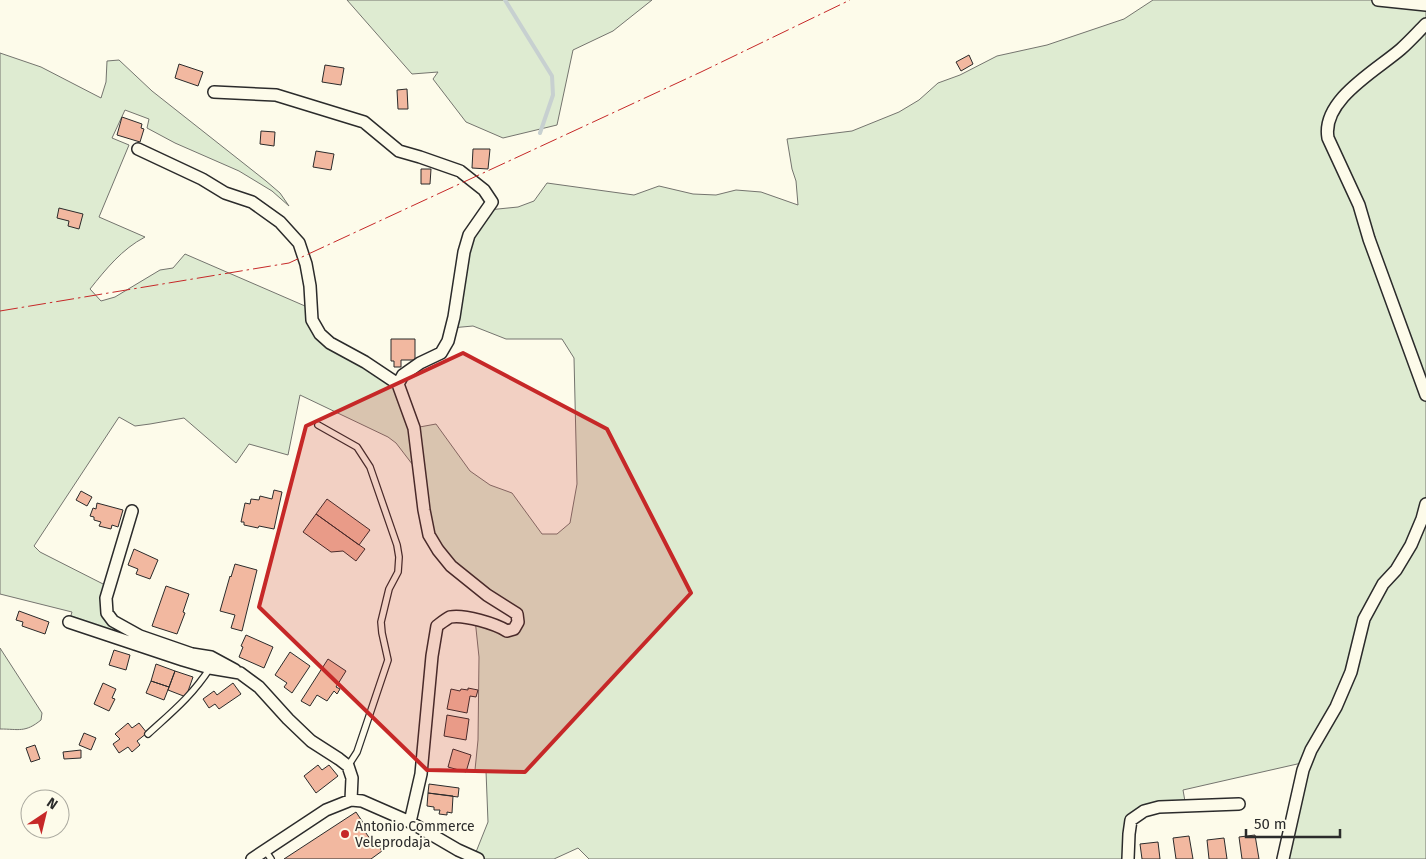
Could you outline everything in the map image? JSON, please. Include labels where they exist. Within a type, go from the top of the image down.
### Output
[{"type":"street","points":[[1378,0],[1426,5]]},
{"type":"street","points":[[1426,24],[1401,49],[1349,91],[1333,111],[1327,128],[1328,138],[1358,205],[1426,395]]},
{"type":"street","points":[[214,92],[276,95],[364,122],[399,151],[420,156],[460,171],[484,190],[492,202],[469,235],[464,252],[454,317],[448,341],[441,353],[420,363],[403,375],[398,384]]},
{"type":"street","points":[[138,149],[202,179],[225,193],[252,202],[280,222],[300,243],[310,286],[312,320],[320,334],[330,343],[365,362],[398,384],[414,428],[429,535],[451,566],[487,595],[517,614],[518,622],[514,629],[508,631],[467,618],[451,617],[437,626],[432,656],[421,774],[410,822]]},
{"type":"street","points":[[1283,859],[1303,770],[1311,750],[1336,707],[1351,672],[1364,619],[1383,584],[1396,570],[1411,545],[1426,504]]},
{"type":"street","points":[[132,511],[106,598],[107,613],[114,621],[140,636],[192,654],[212,657],[240,673],[259,687],[311,742],[348,766],[352,778],[350,800]]},
{"type":"street","points":[[69,622],[210,668],[240,673]]},
{"type":"street","points":[[252,859],[268,854],[326,810],[350,800],[362,801],[410,822],[458,850],[478,859]]},
{"type":"street","points":[[1128,859],[1131,820],[1144,812],[1160,807],[1239,804]]},
{"type":"lane","points":[[318,425],[357,447],[370,467],[397,545],[399,557],[398,572],[389,589],[381,622],[388,660],[357,752],[348,766]]},
{"type":"lane","points":[[148,734],[185,700],[200,684],[210,668]]},
{"type":"highlighted area","points":[[463,353],[607,429],[691,593],[525,772],[427,770],[259,607],[306,426]]},
{"type":"green space","points":[[347,0],[652,0],[613,31],[573,50],[557,125],[503,138],[466,122],[433,79],[438,72],[412,74]]},
{"type":"green space","points":[[1153,0],[1426,0],[1426,859],[1283,859],[1306,762],[1183,790],[1186,807],[1159,807],[1131,820],[1127,859],[589,859],[578,848],[554,859],[478,859],[474,857],[488,822],[486,771],[475,770],[478,740],[479,657],[475,619],[508,631],[518,622],[438,550],[419,473],[396,443],[388,437],[300,395],[288,455],[249,444],[236,463],[184,418],[135,426],[119,417],[34,546],[40,552],[109,587],[107,613],[140,636],[135,644],[69,622],[72,612],[0,594],[0,53],[41,67],[101,98],[106,82],[107,61],[119,60],[152,91],[280,193],[289,206],[272,191],[239,171],[175,143],[147,128],[149,119],[125,110],[112,138],[129,145],[99,217],[145,237],[122,253],[90,289],[101,301],[115,297],[160,270],[173,268],[185,254],[305,306],[311,304],[320,334],[398,384],[414,428],[436,424],[470,471],[490,485],[512,493],[542,534],[557,534],[570,523],[577,484],[574,358],[562,339],[506,339],[473,326],[451,328],[464,252],[488,210],[518,207],[534,201],[547,183],[634,195],[659,186],[693,194],[716,195],[736,190],[761,192],[798,205],[796,181],[787,139],[852,131],[899,112],[919,100],[938,83],[960,75],[997,56],[1047,45],[1124,19]]},
{"type":"green space","points":[[0,648],[42,713],[41,720],[26,729],[0,729]]},
{"type":"building","points":[[969,55],[973,64],[961,71],[956,62]]},
{"type":"building","points":[[179,64],[203,72],[198,86],[175,78]]},
{"type":"building","points":[[325,65],[344,68],[341,85],[322,82]]},
{"type":"building","points":[[407,89],[408,109],[398,109],[397,90]]},
{"type":"building","points":[[122,117],[142,124],[141,128],[144,129],[140,142],[117,135]]},
{"type":"building","points":[[261,131],[275,132],[274,146],[260,144]]},
{"type":"building","points":[[473,149],[490,149],[488,169],[472,168]]},
{"type":"building","points":[[316,151],[334,154],[331,170],[313,167]]},
{"type":"building","points":[[421,169],[431,169],[430,184],[421,184]]},
{"type":"building","points":[[59,208],[83,214],[79,229],[68,226],[69,221],[57,218]]},
{"type":"building","points":[[391,339],[415,339],[415,360],[401,360],[401,367],[394,367],[394,361],[391,361]]},
{"type":"building","points":[[274,490],[282,492],[274,529],[244,525],[244,522],[241,522],[245,503],[250,504],[251,499],[259,500],[260,496],[272,499]]},
{"type":"building","points":[[81,491],[92,497],[87,506],[76,500]]},
{"type":"building","points":[[327,499],[370,530],[359,545],[316,514]]},
{"type":"building","points":[[97,503],[123,510],[118,527],[112,525],[111,529],[99,526],[101,522],[94,520],[94,517],[90,516],[93,508],[96,509]]},
{"type":"building","points":[[316,514],[365,549],[356,561],[343,551],[331,552],[303,532]]},
{"type":"building","points":[[134,549],[158,560],[150,579],[136,574],[138,569],[128,565]]},
{"type":"building","points":[[235,564],[257,570],[242,631],[231,628],[235,615],[220,611]]},
{"type":"building","points":[[166,586],[189,594],[183,612],[185,613],[177,634],[152,626]]},
{"type":"building","points":[[19,611],[49,622],[45,634],[22,626],[23,622],[16,620]]},
{"type":"building","points":[[246,635],[273,647],[264,668],[239,657]]},
{"type":"building","points":[[114,650],[130,655],[126,670],[109,665]]},
{"type":"building","points":[[290,652],[310,666],[292,693],[284,687],[287,683],[275,675]]},
{"type":"building","points":[[328,659],[346,671],[336,687],[340,689],[337,694],[334,691],[327,701],[317,695],[310,706],[301,701]]},
{"type":"building","points":[[156,664],[175,671],[169,687],[151,681]]},
{"type":"building","points":[[175,671],[193,677],[186,697],[168,690]]},
{"type":"building","points":[[151,681],[169,687],[164,700],[146,693]]},
{"type":"building","points":[[103,683],[116,689],[112,698],[115,699],[109,711],[94,704]]},
{"type":"building","points":[[233,683],[241,694],[219,709],[215,704],[209,708],[203,699],[214,691],[217,695]]},
{"type":"building","points":[[468,688],[478,690],[476,697],[470,696],[467,713],[447,709],[451,689],[460,691],[461,689],[468,690]]},
{"type":"building","points":[[447,715],[469,719],[466,740],[444,736]]},
{"type":"building","points":[[128,723],[132,728],[139,723],[147,733],[137,741],[140,745],[132,752],[128,747],[119,753],[113,744],[120,739],[115,734]]},
{"type":"building","points":[[84,733],[96,738],[91,750],[79,745]]},
{"type":"building","points":[[35,745],[40,759],[31,762],[26,748]]},
{"type":"building","points":[[453,749],[471,755],[466,772],[448,767]]},
{"type":"building","points":[[81,750],[81,758],[64,759],[63,752]]},
{"type":"building","points":[[318,765],[322,770],[329,765],[338,776],[316,793],[304,776]]},
{"type":"building","points":[[429,784],[459,788],[458,797],[428,793]]},
{"type":"building","points":[[428,793],[453,796],[452,813],[447,812],[447,815],[439,814],[440,810],[434,810],[434,807],[427,806]]},
{"type":"building","name":"Antonio Commerce Veleprodaja","points":[[356,812],[364,824],[361,826],[373,843],[376,842],[382,851],[371,859],[284,859]]},
{"type":"building","points":[[1255,835],[1259,859],[1242,859],[1239,837]]},
{"type":"building","points":[[1189,836],[1193,859],[1176,859],[1173,838]]},
{"type":"building","points":[[1224,838],[1227,859],[1209,859],[1207,840]]},
{"type":"building","points":[[1158,842],[1160,859],[1142,859],[1140,844]]},
{"type":"waterway","points":[[505,0],[552,76],[553,95],[540,133]]},
{"type":"power","points":[[0,311],[289,263],[701,72],[850,0]]},
{"type":"place","name":"Antonio Commerce Veleprodaja","points":[[345,834]]}]
